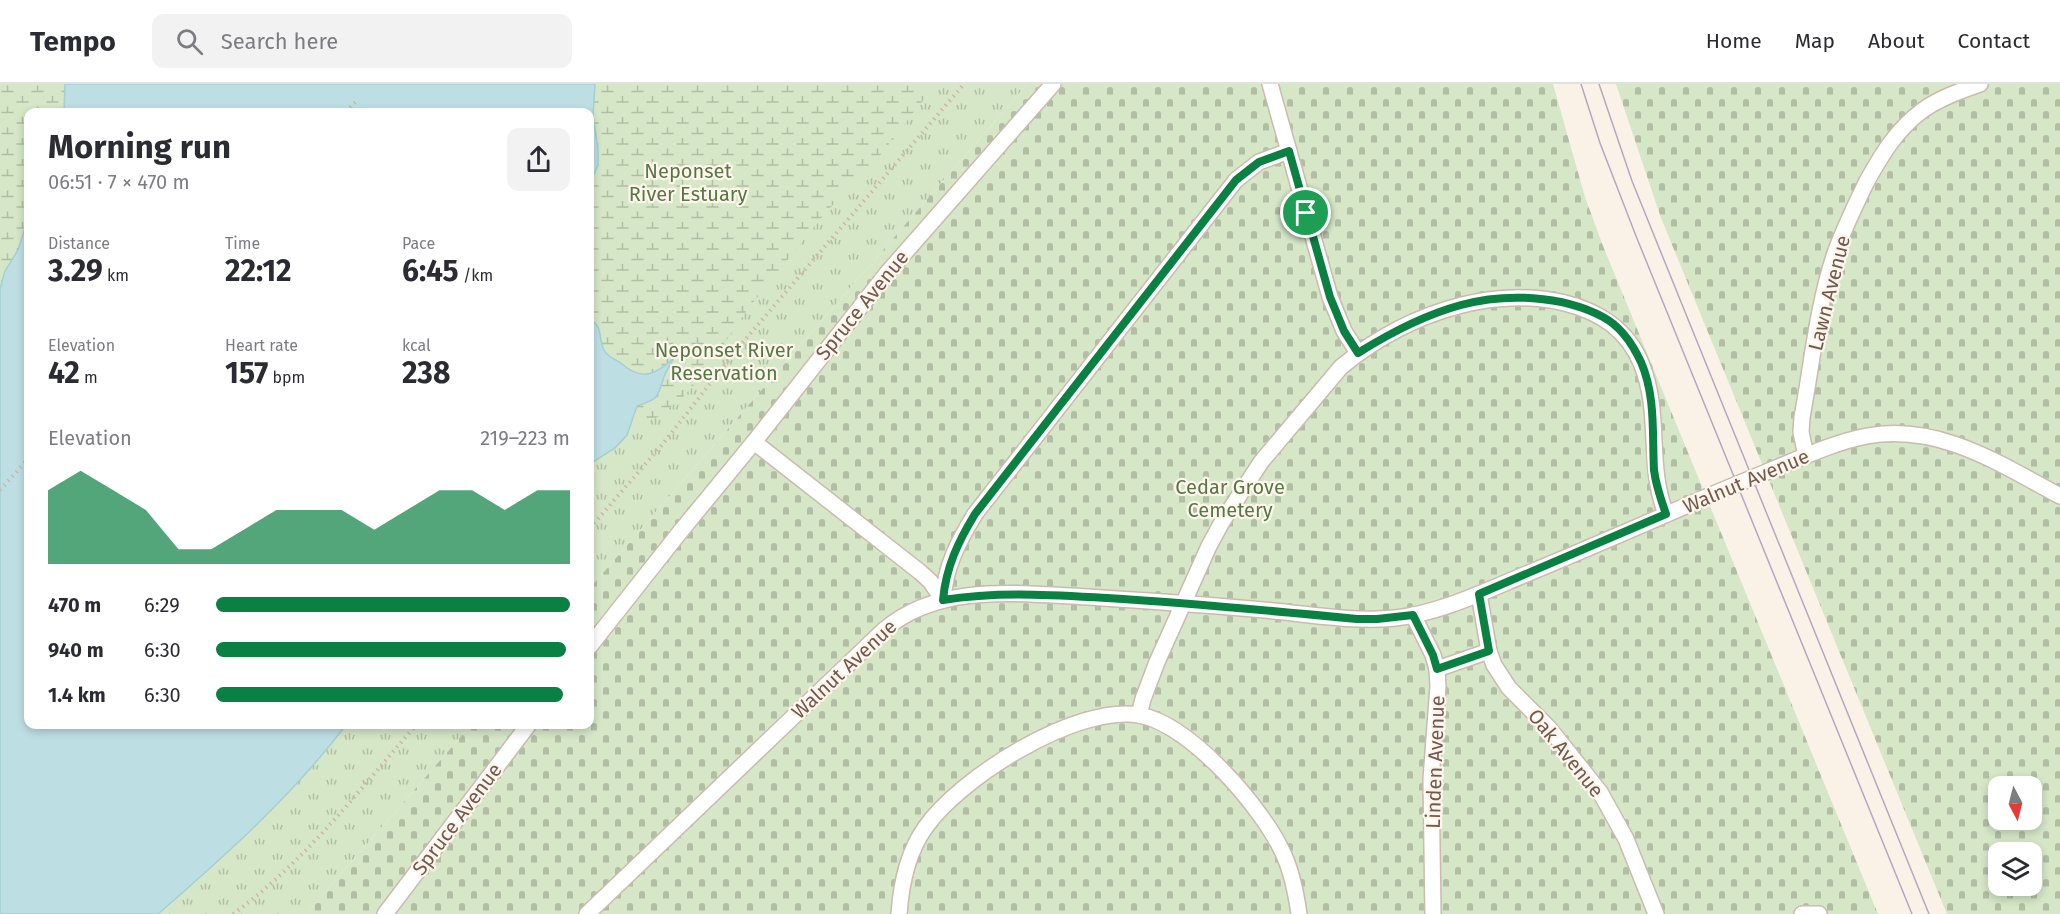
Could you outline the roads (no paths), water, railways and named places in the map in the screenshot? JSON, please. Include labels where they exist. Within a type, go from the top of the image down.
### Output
[{"type":"lane","name":"Spruce Avenue","points":[[594,641],[888,272],[1053,84]]},
{"type":"lane","points":[[1270,84],[1330,297],[1344,331],[1358,353]]},
{"type":"lane","name":"Lawn Avenue","points":[[1806,456],[1801,432],[1802,417],[1823,303],[1834,258],[1853,210],[1892,139],[1907,124],[1939,100],[1980,84]]},
{"type":"lane","points":[[943,600],[946,573],[951,558],[975,514],[1236,180],[1259,162],[1289,151]]},
{"type":"lane","points":[[1139,715],[1149,680],[1209,546],[1247,482],[1312,399],[1341,367],[1358,353],[1391,333],[1428,316],[1461,305],[1513,298],[1563,303],[1605,318],[1618,328],[1640,361],[1646,377],[1652,403],[1657,485],[1666,514]]},
{"type":"lane","name":"Walnut Avenue","points":[[587,914],[884,630],[911,610],[943,600],[980,595],[1027,594],[1184,603],[1357,619],[1413,615],[1479,594],[1806,456],[1866,436],[1887,434],[1925,435],[1965,447],[2060,496]]},
{"type":"lane","points":[[754,442],[930,581],[943,600]]},
{"type":"lane","name":"Oak Avenue","points":[[1479,594],[1489,651],[1494,665],[1509,688],[1549,728],[1600,792],[1626,839],[1656,914]]},
{"type":"lane","name":"Linden Avenue","points":[[1413,615],[1433,655],[1437,669],[1438,703],[1431,779],[1433,914]]},
{"type":"lane","points":[[1437,669],[1489,651]]},
{"type":"lane","points":[[899,914],[908,863],[916,845],[925,828],[961,790],[1000,762],[1068,727],[1106,716],[1139,715],[1153,719],[1203,750],[1244,796],[1273,833],[1283,853],[1290,872],[1299,914]]},
{"type":"lane","name":"Spruce Avenue","points":[[385,914],[525,729]]},
{"type":"lane","points":[[1802,914],[1819,914]]},
{"type":"water","points":[[65,84],[595,84],[594,108],[64,108]]},
{"type":"water","points":[[594,123],[598,149],[598,165],[594,174]]},
{"type":"water","points":[[24,231],[24,729],[343,729],[280,801],[233,847],[158,914],[0,914],[0,289],[5,271],[18,250]]},
{"type":"water","points":[[594,322],[606,353],[636,373],[655,372],[674,358],[656,398],[637,406],[627,435],[615,448],[594,461]]},
{"type":"tram line","points":[[1581,84],[1600,143],[1636,236],[1912,914]]},
{"type":"tram line","points":[[1599,84],[1632,181],[1929,914]]},
{"type":"park label","name":"Neponset River Estuary","points":[[688,182]]},
{"type":"park label","name":"Neponset River Reservation","points":[[724,362]]},
{"type":"park label","name":"Cedar Grove Cemetery","points":[[1230,498]]}]
